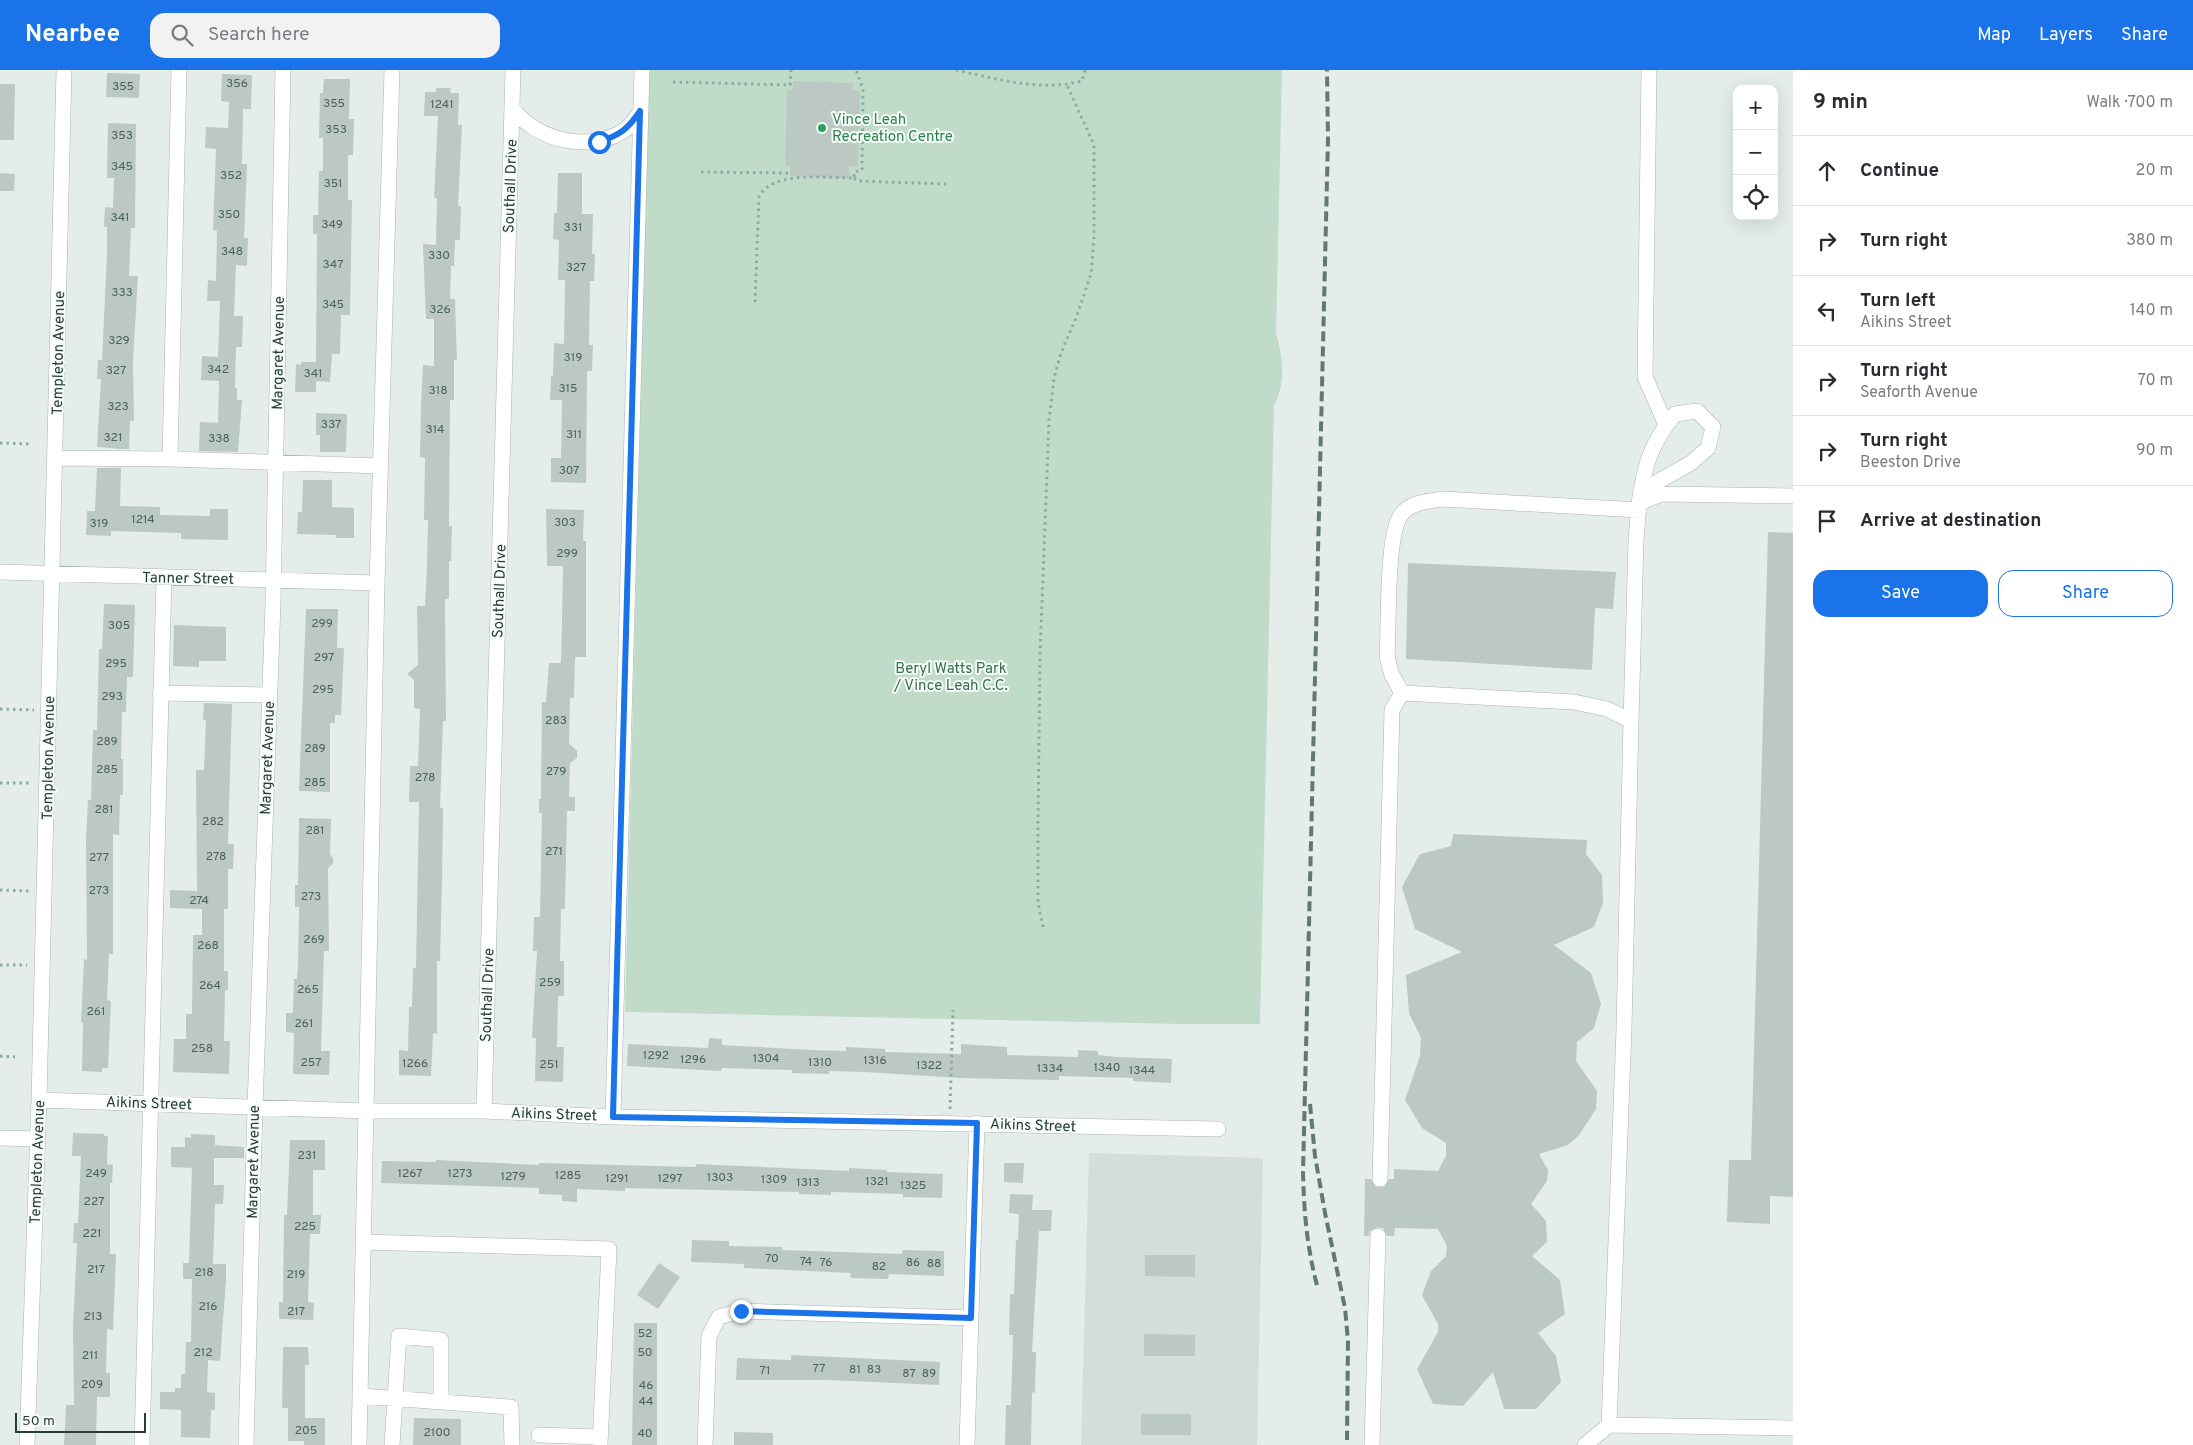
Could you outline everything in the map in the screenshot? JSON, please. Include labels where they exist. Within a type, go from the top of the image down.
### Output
[{"type":"street","name":"Templeton Avenue","points":[[27,1445],[48,782],[64,70]]},
{"type":"street","points":[[170,459],[179,70]]},
{"type":"street","name":"Margaret Avenue","points":[[246,1445],[255,1107],[270,695],[283,70]]},
{"type":"street","points":[[359,1445],[377,582],[392,70]]},
{"type":"street","name":"Southall Drive","points":[[484,1111],[514,70]]},
{"type":"street","points":[[613,1117],[642,70]]},
{"type":"street","points":[[1649,70],[1645,377],[1666,425]]},
{"type":"street","points":[[512,108],[521,119],[545,135],[579,142],[599,142],[614,137],[628,128],[640,111]]},
{"type":"street","points":[[1610,1425],[1639,507],[1644,469],[1657,436],[1675,414],[1697,411],[1714,427],[1708,448],[1691,463],[1657,482],[1639,507]]},
{"type":"street","points":[[55,458],[170,459],[380,466]]},
{"type":"street","points":[[1402,693],[1392,675],[1387,657],[1393,536],[1401,514],[1418,503],[1444,499],[1639,507],[1661,494],[1793,496]]},
{"type":"street","name":"Tanner Street","points":[[0,572],[164,578],[377,582]]},
{"type":"street","points":[[142,1445],[164,578]]},
{"type":"street","points":[[160,693],[270,695]]},
{"type":"street","points":[[1402,693],[1574,702],[1607,709],[1631,721]]},
{"type":"street","points":[[1380,1179],[1392,710],[1402,693]]},
{"type":"street","name":"Aikins Street","points":[[39,1100],[366,1111],[484,1111],[613,1117],[949,1122],[1218,1129]]},
{"type":"street","points":[[967,1445],[977,1123]]},
{"type":"street","points":[[0,1138],[38,1139]]},
{"type":"street","points":[[1372,1445],[1378,1236]]},
{"type":"street","points":[[363,1242],[609,1250],[600,1441],[539,1435]]},
{"type":"street","points":[[705,1445],[709,1336],[720,1317],[741,1311],[971,1318]]},
{"type":"street","points":[[392,1445],[399,1336],[441,1340],[441,1402]]},
{"type":"street","points":[[360,1396],[511,1407],[512,1445]]},
{"type":"street","points":[[1585,1445],[1610,1425],[1793,1428]]},
{"type":"path","points":[[674,82],[790,85],[791,70]]},
{"type":"path","points":[[854,178],[854,172],[862,170],[863,89],[856,70]]},
{"type":"path","points":[[956,70],[1019,83],[1067,85],[1082,81],[1085,70]]},
{"type":"path","points":[[1043,927],[1038,903],[1038,824],[1041,616],[1049,420],[1054,378],[1061,352],[1076,318],[1091,274],[1094,237],[1094,145],[1067,85]]},
{"type":"path","points":[[701,172],[788,173]]},
{"type":"path","points":[[755,302],[759,197],[762,190],[783,178],[854,178],[858,181],[946,184]]},
{"type":"path","points":[[0,443],[32,444]]},
{"type":"path","points":[[0,709],[49,710]]},
{"type":"path","points":[[0,782],[48,782]]},
{"type":"path","points":[[0,890],[45,891]]},
{"type":"path","points":[[0,964],[43,965]]},
{"type":"path","points":[[949,1122],[953,1010]]},
{"type":"path","points":[[0,1056],[15,1057]]},
{"type":"shaded area","points":[[1089,1153],[1263,1158],[1257,1445],[1081,1445]]},
{"type":"green space","name":"Beryl Watts Park / Vince Leah C.C.","points":[[649,70],[1282,70],[1276,333],[1282,361],[1282,379],[1274,406],[1260,1024],[1180,1024],[625,1012]]},
{"type":"building","points":[[107,73],[140,74],[139,98],[106,97]]},
{"type":"building","points":[[222,74],[252,75],[251,109],[243,109],[242,164],[247,164],[244,238],[248,238],[247,266],[236,265],[234,316],[243,316],[242,347],[236,347],[235,388],[237,388],[237,400],[242,400],[238,452],[199,451],[200,422],[218,423],[219,381],[201,380],[202,356],[218,357],[220,301],[207,301],[208,280],[216,281],[217,231],[213,230],[216,149],[205,148],[206,127],[228,128],[229,102],[221,101]]},
{"type":"building","points":[[324,79],[350,79],[349,119],[354,119],[353,155],[348,155],[348,200],[352,200],[350,315],[341,315],[340,354],[332,354],[330,382],[316,381],[316,392],[295,392],[296,364],[316,362],[317,234],[313,234],[313,215],[318,215],[319,171],[323,171],[323,138],[319,138],[320,93],[323,93]]},
{"type":"building","name":"Vince Leah Recreation Centre","points":[[793,81],[853,83],[852,91],[860,91],[858,167],[849,166],[849,178],[790,176],[790,166],[785,166],[787,90],[793,90]]},
{"type":"building","points":[[0,84],[15,84],[14,140],[0,140]]},
{"type":"building","points":[[436,88],[451,88],[450,93],[459,93],[458,125],[462,125],[458,206],[461,206],[460,240],[455,240],[454,266],[451,266],[450,299],[455,299],[457,360],[454,360],[454,400],[450,400],[449,526],[452,526],[451,561],[449,561],[449,599],[445,599],[446,721],[443,721],[440,808],[443,808],[440,961],[437,961],[437,1034],[433,1033],[431,1076],[399,1075],[399,1050],[408,1051],[409,1007],[412,1007],[413,968],[416,968],[419,802],[409,802],[410,766],[418,766],[420,709],[414,708],[414,680],[407,674],[418,665],[417,606],[425,606],[427,567],[428,520],[424,520],[425,458],[420,457],[421,405],[423,365],[434,366],[434,319],[426,319],[423,244],[436,245],[437,198],[434,198],[438,116],[424,116],[425,92],[436,92]]},
{"type":"building","points":[[108,123],[136,124],[135,228],[131,228],[129,276],[138,276],[133,361],[134,421],[130,421],[129,449],[97,447],[101,379],[97,379],[98,360],[102,360],[107,254],[107,227],[104,227],[105,207],[113,208],[114,178],[107,178]]},
{"type":"building","points":[[0,173],[15,174],[14,191],[0,191]]},
{"type":"building","points":[[558,173],[582,173],[582,214],[593,214],[592,254],[595,254],[594,281],[590,281],[589,345],[593,345],[592,371],[587,371],[586,483],[551,482],[551,458],[561,458],[562,400],[550,400],[554,343],[564,344],[565,280],[558,280],[559,240],[553,239],[554,213],[557,213]]},
{"type":"building","points":[[316,413],[347,414],[346,452],[320,452],[320,435],[316,435]]},
{"type":"building","points":[[97,468],[121,468],[120,506],[160,507],[160,515],[210,516],[210,509],[228,509],[228,540],[181,539],[181,533],[111,531],[111,536],[86,535],[87,511],[95,511]]},
{"type":"building","points":[[303,480],[332,480],[332,507],[354,508],[354,538],[336,538],[336,535],[297,534],[298,512],[302,512]]},
{"type":"building","points":[[546,509],[584,510],[583,541],[586,541],[586,657],[575,657],[574,698],[570,698],[569,743],[577,751],[577,758],[570,763],[569,797],[575,797],[575,811],[567,811],[565,909],[561,909],[560,961],[564,961],[564,996],[558,996],[557,1047],[564,1047],[563,1082],[535,1081],[536,1038],[532,1038],[537,951],[533,951],[534,917],[540,917],[542,813],[539,813],[539,799],[541,799],[542,702],[546,702],[549,663],[561,663],[563,566],[547,566]]},
{"type":"building","points":[[1768,532],[1793,533],[1793,1197],[1770,1196],[1770,1224],[1727,1222],[1729,1160],[1751,1160]]},
{"type":"building","points":[[1408,563],[1616,572],[1613,609],[1595,608],[1592,670],[1406,659]]},
{"type":"building","points":[[104,604],[135,605],[133,677],[127,677],[126,712],[122,712],[121,759],[123,759],[123,795],[120,795],[119,835],[113,834],[113,954],[109,954],[107,1000],[111,1001],[108,1068],[102,1068],[102,1072],[82,1071],[83,1022],[81,1022],[84,959],[87,960],[86,839],[88,800],[91,800],[93,730],[97,730],[99,649],[102,649]]},
{"type":"building","points":[[306,609],[338,609],[337,648],[344,648],[341,715],[335,715],[335,723],[330,723],[330,792],[299,791]]},
{"type":"building","points":[[174,625],[226,627],[226,661],[199,661],[199,667],[173,666]]},
{"type":"building","points":[[204,703],[232,704],[228,844],[234,844],[233,869],[228,869],[228,909],[224,909],[224,971],[228,971],[228,990],[225,990],[224,1041],[230,1041],[229,1074],[173,1072],[174,1039],[186,1039],[186,1014],[192,1014],[193,935],[202,935],[202,909],[170,908],[170,890],[197,891],[196,770],[204,770],[206,720],[203,720]]},
{"type":"building","points":[[299,818],[331,819],[330,854],[333,858],[333,864],[328,868],[329,951],[324,951],[321,1051],[330,1051],[329,1075],[293,1074],[294,1033],[286,1032],[286,1013],[293,1013],[294,979],[297,979],[298,964],[299,907],[295,907],[295,885],[298,885]]},
{"type":"building","points":[[1453,834],[1587,840],[1586,854],[1602,875],[1603,903],[1594,927],[1554,945],[1591,973],[1601,1004],[1594,1028],[1577,1042],[1576,1061],[1597,1091],[1596,1109],[1579,1135],[1568,1145],[1539,1154],[1548,1170],[1547,1181],[1531,1204],[1546,1221],[1547,1242],[1532,1256],[1560,1280],[1565,1314],[1538,1333],[1556,1356],[1561,1382],[1536,1409],[1504,1409],[1493,1372],[1463,1406],[1433,1404],[1417,1369],[1438,1332],[1438,1324],[1422,1295],[1431,1271],[1446,1256],[1447,1246],[1438,1229],[1395,1228],[1394,1236],[1387,1236],[1383,1228],[1378,1227],[1370,1231],[1369,1236],[1364,1236],[1365,1179],[1371,1179],[1376,1187],[1384,1187],[1389,1179],[1394,1179],[1394,1169],[1438,1171],[1446,1156],[1446,1143],[1422,1128],[1405,1100],[1420,1056],[1421,1038],[1409,1013],[1406,975],[1462,952],[1415,929],[1402,887],[1420,854],[1451,846]]},
{"type":"building","points":[[709,1038],[722,1039],[722,1045],[811,1050],[846,1051],[846,1047],[885,1049],[885,1052],[961,1054],[961,1044],[1007,1047],[1007,1055],[1078,1057],[1078,1050],[1098,1051],[1098,1055],[1172,1059],[1171,1083],[1133,1081],[1133,1078],[1059,1076],[1059,1080],[960,1078],[865,1072],[829,1071],[829,1074],[792,1073],[792,1070],[722,1068],[721,1071],[627,1066],[628,1044],[708,1048]]},
{"type":"building","points":[[73,1133],[104,1134],[104,1136],[108,1136],[107,1164],[113,1165],[112,1183],[110,1183],[110,1254],[116,1254],[113,1330],[107,1329],[106,1373],[110,1373],[110,1397],[97,1397],[96,1445],[64,1445],[66,1405],[74,1405],[73,1328],[77,1243],[73,1243],[74,1223],[78,1223],[81,1156],[72,1156]]},
{"type":"building","points":[[191,1134],[215,1135],[215,1145],[244,1147],[244,1158],[214,1158],[214,1185],[224,1185],[223,1204],[215,1204],[213,1264],[226,1264],[226,1280],[220,1361],[208,1360],[207,1392],[215,1393],[215,1410],[211,1410],[210,1438],[181,1437],[181,1410],[160,1409],[160,1392],[175,1392],[175,1388],[181,1388],[181,1374],[185,1374],[186,1342],[191,1342],[192,1279],[183,1279],[183,1263],[189,1263],[192,1168],[171,1167],[171,1147],[185,1147],[185,1137],[191,1138]]},
{"type":"building","points":[[290,1140],[325,1140],[325,1170],[313,1170],[313,1215],[321,1215],[320,1234],[310,1234],[308,1302],[314,1303],[313,1320],[279,1319],[279,1302],[283,1302],[284,1215],[287,1215]]},
{"type":"building","points":[[436,1160],[539,1165],[539,1163],[696,1167],[696,1164],[849,1171],[849,1168],[887,1170],[887,1172],[943,1174],[942,1198],[903,1197],[903,1194],[831,1192],[831,1195],[799,1194],[799,1192],[625,1188],[625,1191],[577,1189],[577,1202],[562,1201],[562,1195],[539,1194],[539,1188],[381,1183],[382,1161],[436,1162]]},
{"type":"building","points":[[1004,1163],[1024,1163],[1023,1183],[1004,1182]]},
{"type":"building","points":[[1010,1194],[1033,1195],[1032,1210],[1052,1210],[1051,1231],[1039,1231],[1032,1352],[1036,1352],[1035,1393],[1032,1392],[1031,1445],[1005,1445],[1006,1405],[1011,1405],[1013,1335],[1009,1335],[1010,1294],[1014,1294],[1019,1214],[1009,1213]]},
{"type":"building","points":[[692,1240],[729,1241],[729,1246],[782,1247],[782,1250],[902,1254],[903,1250],[944,1251],[944,1276],[889,1274],[888,1279],[850,1278],[851,1273],[744,1268],[744,1264],[691,1262]]},
{"type":"building","points":[[1145,1255],[1195,1255],[1195,1277],[1145,1276]]},
{"type":"building","points":[[659,1263],[680,1277],[658,1309],[637,1295]]},
{"type":"building","points":[[634,1323],[657,1323],[657,1445],[632,1445]]},
{"type":"building","points":[[1144,1334],[1195,1335],[1195,1356],[1144,1356]]},
{"type":"building","points":[[283,1347],[308,1347],[309,1365],[305,1365],[305,1418],[325,1418],[325,1445],[304,1445],[304,1441],[288,1441],[288,1408],[282,1408]]},
{"type":"building","points":[[791,1355],[940,1362],[939,1385],[828,1380],[736,1380],[737,1358],[791,1360]]},
{"type":"building","points":[[1141,1414],[1191,1414],[1191,1435],[1141,1435]]},
{"type":"building","points":[[414,1418],[461,1419],[461,1445],[413,1445]]},
{"type":"building","points":[[734,1432],[773,1433],[773,1445],[734,1445]]},
{"type":"railway","points":[[1317,1285],[1307,1230],[1303,1173],[1328,139],[1327,70]]},
{"type":"railway","points":[[1310,1104],[1315,1156],[1345,1308],[1348,1341],[1347,1440]]},
{"type":"place","name":"Vince Leah Recreation Centre","points":[[822,128]]},
{"type":"route","points":[[599,142],[614,137],[628,128],[640,111],[613,1117],[977,1123],[971,1318],[741,1311]]}]
